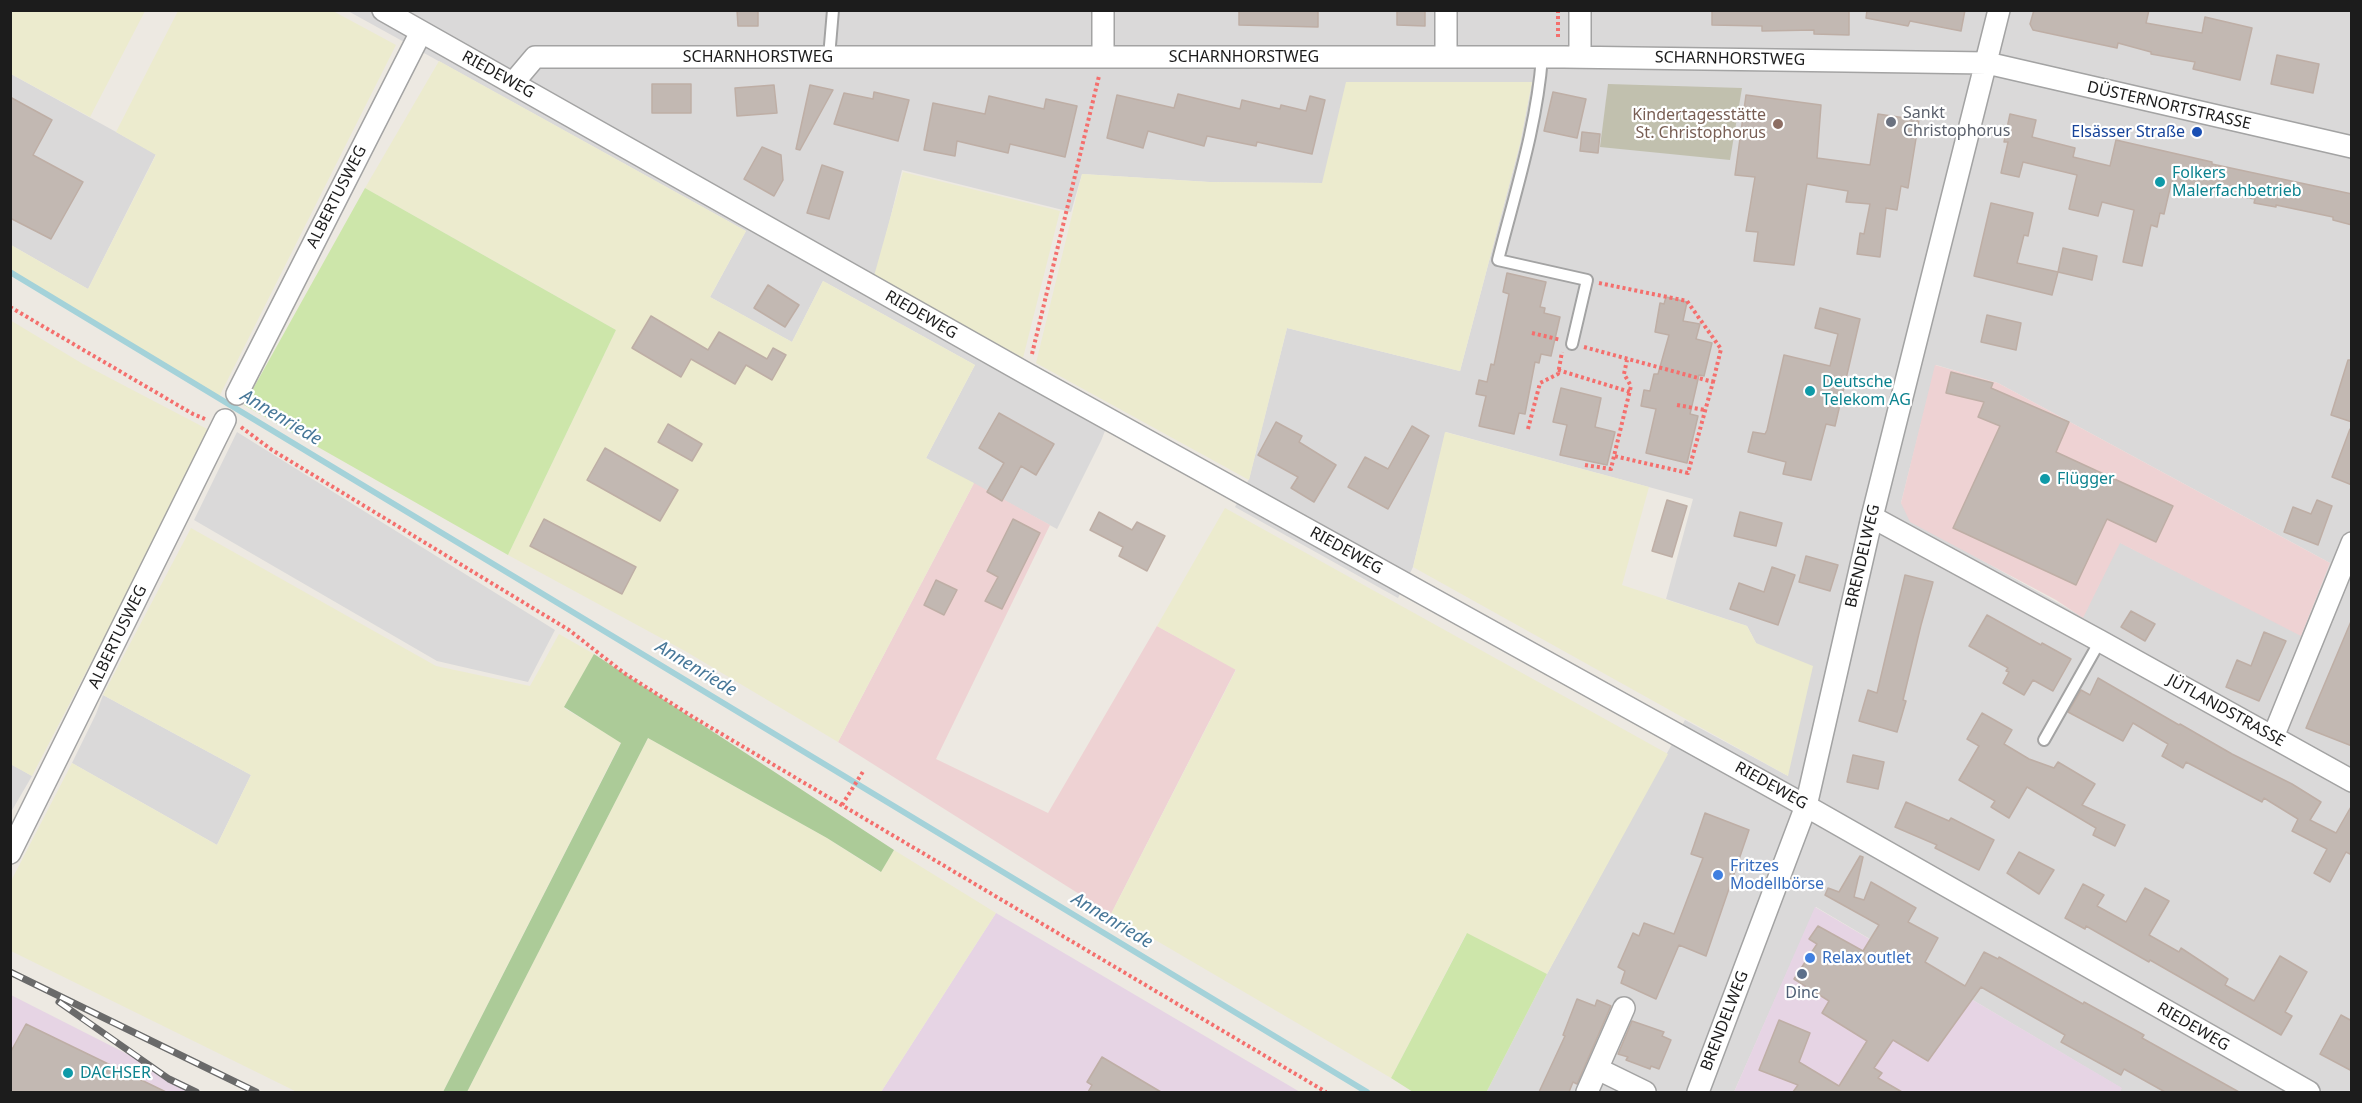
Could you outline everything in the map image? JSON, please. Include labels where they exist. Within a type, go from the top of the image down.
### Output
[{"type":"street","name":"RIEDEWEG","points":[[383,10],[1027,374],[1806,806],[2298,1090]]},
{"type":"street","points":[[1103,10],[1103,57]]},
{"type":"street","points":[[1446,10],[1446,57]]},
{"type":"street","points":[[1580,10],[1580,57]]},
{"type":"street","name":"BRENDELWEG","points":[[1698,1092],[1806,806],[1872,517],[1999,10]]},
{"type":"street","name":"ALBERTUSWEG","points":[[237,394],[421,32]]},
{"type":"street","name":"SCHARNHORSTWEG","points":[[513,83],[535,57],[1580,57],[1987,63]]},
{"type":"street","name":"DÜSTERNORTSTRASSE","points":[[1987,63],[2352,147]]},
{"type":"street","name":"ALBERTUSWEG","points":[[10,853],[224,423]]},
{"type":"street","name":"JÜTLANDSTRASSE","points":[[1872,517],[2352,781]]},
{"type":"street","points":[[2273,737],[2352,543]]},
{"type":"street","points":[[1587,1092],[1624,1008]]},
{"type":"street","points":[[1598,1069],[1645,1092]]},
{"type":"lane","points":[[829,57],[833,10]]},
{"type":"lane","points":[[1550,57],[1540,87],[1498,260],[1587,280],[1568,342]]},
{"type":"lane","points":[[2044,740],[2100,641]]},
{"type":"path","points":[[1550,57],[1558,10]]},
{"type":"path","points":[[1027,374],[1103,57]]},
{"type":"path","points":[[1587,280],[1688,301],[1721,349],[1688,473],[1614,456]]},
{"type":"path","points":[[10,307],[192,414],[240,427],[272,450],[559,624],[624,673],[693,717],[1326,1092]]},
{"type":"path","points":[[1532,333],[1713,382]]},
{"type":"path","points":[[1528,429],[1539,383],[1558,374],[1568,342]]},
{"type":"path","points":[[1585,465],[1611,469],[1631,386],[1624,374],[1627,360]]},
{"type":"path","points":[[1558,370],[1630,392]]},
{"type":"path","points":[[1677,405],[1705,410]]},
{"type":"path","points":[[842,805],[864,770]]},
{"type":"shaded area","points":[[10,11],[145,11],[90,117],[11,74]]},
{"type":"shaded area","points":[[178,11],[333,11],[396,45],[218,399],[11,274],[11,245],[88,289],[156,155],[116,132]]},
{"type":"shaded area","points":[[348,11],[2351,11],[2351,1092],[2120,1092],[2121,1088],[1816,907],[1734,1092],[1487,1091],[1547,974],[1685,720],[1788,776],[1756,643],[1747,626],[1666,599],[1693,499],[1446,432],[1413,567],[1398,598],[1235,507],[1249,479],[1287,328],[1460,371],[1520,144],[1532,82],[1322,183],[1209,182],[1082,174],[1071,212],[902,170],[876,277],[1112,413],[1101,441],[1057,529],[926,458],[975,365],[823,281],[792,342],[710,297],[746,231]],"holes":[[[1936,365],[1998,383],[2330,563],[2301,635],[2119,542],[2083,617],[1946,540],[1901,503]]]},
{"type":"shaded area","points":[[439,61],[746,231],[710,297],[792,342],[823,281],[975,365],[926,458],[974,483],[838,742],[685,651],[508,555],[616,330],[365,188]]},
{"type":"shaded area","points":[[11,74],[156,154],[88,289],[11,245]]},
{"type":"shaded area","points":[[1346,82],[1532,82],[1520,144],[1460,371],[1287,328],[1249,480],[1036,363],[1082,174],[1209,182],[1322,183]]},
{"type":"shaded area","points":[[1608,84],[1742,88],[1730,160],[1600,147]]},
{"type":"shaded area","points":[[903,172],[1060,211],[1023,358],[874,276]]},
{"type":"shaded area","points":[[10,320],[83,364],[211,431],[32,776],[10,764]]},
{"type":"shaded area","points":[[1935,365],[1998,383],[2330,563],[2301,636],[2120,543],[2083,618],[2056,600],[1910,522],[1901,503]]},
{"type":"shaded area","points":[[237,432],[555,630],[528,682],[437,661],[194,520]]},
{"type":"shaded area","points":[[1445,432],[1649,487],[1622,585],[1747,626],[1756,643],[1813,666],[1788,776],[1413,567]]},
{"type":"shaded area","points":[[974,483],[1050,525],[936,759],[1048,813],[1157,626],[1236,669],[1111,914],[838,742]]},
{"type":"shaded area","points":[[1225,508],[1668,754],[1547,974],[1466,934],[1391,1078],[1111,914],[1236,670],[1157,626]]},
{"type":"shaded area","points":[[191,528],[436,666],[530,686],[559,634],[594,654],[564,708],[621,742],[443,1092],[297,1092],[11,951],[10,883],[72,763],[217,845],[251,775],[103,695]]},
{"type":"shaded area","points":[[103,695],[251,775],[217,845],[72,763]]},
{"type":"shaded area","points":[[648,738],[827,838],[880,872],[894,850],[996,913],[881,1092],[467,1092]]},
{"type":"shaded area","points":[[11,764],[32,776],[11,812]]},
{"type":"shaded area","points":[[1815,907],[2122,1088],[2120,1092],[1734,1092]]},
{"type":"shaded area","points":[[996,913],[1300,1092],[881,1092]]},
{"type":"shaded area","name":"DACHSER","points":[[11,995],[202,1092],[11,1092]]},
{"type":"green space","points":[[365,188],[616,330],[508,555],[244,405]]},
{"type":"green space","points":[[594,654],[894,850],[881,872],[827,838],[648,738],[467,1092],[443,1092],[621,743],[564,707]]},
{"type":"green space","points":[[1467,933],[1547,974],[1487,1091],[1489,1092],[1413,1092],[1391,1078]]},
{"type":"building","points":[[737,10],[758,10],[758,26],[738,26]]},
{"type":"building","points":[[1239,10],[1318,10],[1318,27],[1239,25]]},
{"type":"building","points":[[1397,10],[1425,10],[1425,26],[1397,25]]},
{"type":"building","points":[[1712,10],[1849,10],[1849,35],[1814,34],[1814,30],[1762,31],[1762,26],[1712,25]]},
{"type":"building","points":[[1867,10],[1965,10],[1961,31],[1910,21],[1908,26],[1866,18]]},
{"type":"building","points":[[2034,10],[2149,10],[2146,23],[2202,33],[2205,17],[2252,28],[2240,80],[2193,69],[2195,62],[2151,54],[2151,52],[2118,43],[2117,48],[2033,30],[2030,24]]},
{"type":"building","points":[[2277,55],[2319,64],[2313,93],[2271,84]]},
{"type":"building","points":[[652,84],[691,84],[691,113],[652,113]]},
{"type":"building","points":[[774,85],[777,113],[737,116],[735,88]]},
{"type":"building","points":[[810,85],[833,90],[800,150],[796,149]]},
{"type":"building","points":[[874,92],[909,100],[898,141],[834,124],[844,93],[873,99]]},
{"type":"building","points":[[1553,92],[1586,99],[1577,138],[1544,131]]},
{"type":"building","points":[[1178,94],[1240,109],[1242,100],[1280,109],[1281,105],[1306,111],[1310,96],[1325,100],[1312,154],[1257,142],[1256,146],[1207,136],[1204,146],[1148,131],[1143,148],[1107,138],[1117,95],[1174,108]]},
{"type":"building","points":[[1746,95],[1821,105],[1817,158],[1870,165],[1878,114],[1919,120],[1908,188],[1901,186],[1897,210],[1886,208],[1880,257],[1857,254],[1860,233],[1864,234],[1870,204],[1846,202],[1848,191],[1807,184],[1794,265],[1754,261],[1758,232],[1746,231],[1755,177],[1735,175]]},
{"type":"building","points":[[989,96],[1044,109],[1046,99],[1077,106],[1065,157],[1010,144],[1008,153],[957,141],[955,156],[924,150],[933,103],[985,114]]},
{"type":"building","points":[[10,97],[52,120],[33,155],[83,182],[51,239],[10,218]]},
{"type":"building","points":[[2010,114],[2036,120],[2032,137],[2075,148],[2073,157],[2110,166],[2116,140],[2212,162],[2212,164],[2352,194],[2352,225],[2333,220],[2333,217],[2276,205],[2276,207],[2254,203],[2255,199],[2171,184],[2164,214],[2160,213],[2157,227],[2151,225],[2142,266],[2123,262],[2134,210],[2102,202],[2098,216],[2069,209],[2077,175],[2023,162],[2019,177],[2001,173],[2008,142],[2004,142]]},
{"type":"building","points":[[1582,132],[1600,134],[1598,153],[1580,151]]},
{"type":"building","points":[[762,147],[781,155],[783,180],[774,196],[744,179]]},
{"type":"building","points":[[822,165],[843,172],[829,219],[807,213]]},
{"type":"building","points":[[1991,203],[2033,213],[2028,236],[2024,235],[2017,263],[2058,272],[2052,295],[1974,276]]},
{"type":"building","points":[[2063,248],[2097,256],[2092,280],[2058,272]]},
{"type":"building","points":[[1507,273],[1546,282],[1540,307],[1545,308],[1544,313],[1560,317],[1551,356],[1541,354],[1539,363],[1535,362],[1525,414],[1519,413],[1514,434],[1479,426],[1486,396],[1476,394],[1479,380],[1487,382],[1491,364],[1494,365],[1509,294],[1503,292]]},
{"type":"building","points":[[768,285],[799,305],[785,327],[754,308]]},
{"type":"building","points":[[1666,297],[1687,302],[1683,321],[1700,324],[1696,339],[1712,343],[1704,376],[1699,375],[1690,414],[1698,416],[1687,463],[1646,453],[1656,409],[1641,406],[1644,390],[1650,391],[1654,374],[1658,374],[1669,335],[1655,332],[1660,303],[1664,304]]},
{"type":"building","points":[[1820,308],[1860,319],[1835,426],[1826,424],[1811,480],[1783,474],[1786,462],[1748,452],[1753,432],[1765,434],[1767,430],[1784,355],[1830,366],[1838,334],[1815,328]]},
{"type":"building","points":[[1987,315],[2021,323],[2016,350],[1981,342]]},
{"type":"building","points":[[651,316],[708,350],[719,332],[767,359],[773,348],[786,355],[772,380],[746,365],[735,384],[691,359],[681,377],[632,348]]},
{"type":"building","points":[[2348,360],[2352,360],[2352,422],[2331,415]]},
{"type":"building","name":"Flügger","points":[[1951,372],[1993,383],[1991,388],[2069,422],[2056,452],[2173,506],[2156,542],[2107,519],[2076,585],[1953,528],[2000,426],[1978,417],[1984,402],[1946,393]]},
{"type":"building","points":[[1561,388],[1601,398],[1595,427],[1615,432],[1607,465],[1560,455],[1567,425],[1553,422]]},
{"type":"building","points":[[999,413],[1054,444],[1036,475],[1021,466],[1002,501],[987,492],[1004,463],[979,448]]},
{"type":"building","points":[[1276,422],[1302,436],[1299,442],[1336,465],[1314,502],[1291,488],[1298,477],[1258,455]]},
{"type":"building","points":[[668,424],[702,444],[692,461],[658,442]]},
{"type":"building","points":[[1412,426],[1429,436],[1388,509],[1348,487],[1365,457],[1388,469]]},
{"type":"building","points":[[2350,429],[2352,429],[2352,485],[2332,477]]},
{"type":"building","points":[[605,448],[678,490],[660,521],[587,480]]},
{"type":"building","points":[[1667,500],[1687,506],[1672,557],[1652,551]]},
{"type":"building","points":[[2317,500],[2332,506],[2318,545],[2284,532],[2293,507],[2311,514]]},
{"type":"building","points":[[1099,512],[1132,530],[1137,522],[1165,536],[1147,571],[1119,556],[1123,547],[1090,530]]},
{"type":"building","points":[[1740,512],[1782,523],[1776,546],[1734,536]]},
{"type":"building","points":[[544,519],[636,567],[622,594],[530,546]]},
{"type":"building","points":[[1013,519],[1040,533],[1002,609],[985,601],[998,577],[987,571]]},
{"type":"building","points":[[1806,556],[1838,565],[1830,591],[1799,582]]},
{"type":"building","points":[[1772,567],[1795,575],[1778,625],[1730,609],[1739,583],[1764,592]]},
{"type":"building","points":[[1905,575],[1933,582],[1897,732],[1859,721],[1868,690],[1877,693]]},
{"type":"building","points":[[936,580],[957,590],[944,615],[924,605]]},
{"type":"building","points":[[2131,611],[2155,624],[2145,641],[2121,627]]},
{"type":"building","points":[[1987,615],[2071,659],[2053,691],[2033,680],[2024,695],[2003,683],[2009,672],[2006,671],[2008,668],[1969,646]]},
{"type":"building","points":[[2352,619],[2352,746],[2306,728]]},
{"type":"building","points":[[2264,632],[2286,641],[2259,701],[2226,687],[2237,660],[2251,666]]},
{"type":"building","points":[[2098,678],[2321,802],[2310,820],[2336,833],[2352,805],[2352,855],[2346,852],[2330,882],[2314,873],[2327,849],[2292,831],[2298,819],[2264,798],[2262,802],[2186,762],[2183,768],[2162,756],[2168,744],[2133,723],[2123,741],[2068,712],[2081,690],[2090,695]]},
{"type":"building","points":[[1982,713],[2012,730],[2004,744],[2029,759],[2054,768],[2058,762],[2095,784],[2082,805],[2125,825],[2115,846],[2093,835],[2096,828],[2027,787],[2009,818],[1991,807],[1995,801],[1959,780],[1979,746],[1967,739]]},
{"type":"building","points":[[1853,755],[1884,762],[1878,789],[1847,782]]},
{"type":"building","points":[[1906,802],[1949,821],[1951,818],[1994,840],[1979,870],[1935,848],[1937,845],[1895,827]]},
{"type":"building","points":[[1705,813],[1749,830],[1706,956],[1679,945],[1656,999],[1621,983],[1625,971],[1618,967],[1633,933],[1639,936],[1644,923],[1674,934],[1703,858],[1691,854]]},
{"type":"building","points":[[2019,852],[2054,870],[2039,894],[2007,873]]},
{"type":"building","points":[[1860,856],[1863,857],[1854,897],[1864,900],[1871,882],[1916,908],[1908,922],[1938,938],[1925,962],[1965,986],[1984,952],[1998,959],[1999,957],[2144,1035],[2142,1038],[2239,1092],[2165,1092],[2124,1069],[2121,1075],[2061,1042],[2065,1035],[1981,987],[1928,1061],[1893,1040],[1874,1068],[1882,1073],[1878,1078],[1902,1092],[1793,1092],[1798,1085],[1759,1070],[1779,1020],[1810,1033],[1799,1062],[1839,1086],[1867,1041],[1822,1013],[1829,1001],[1794,979],[1817,944],[1809,939],[1818,926],[1863,951],[1879,925],[1825,895],[1828,888],[1839,892]]},
{"type":"building","points":[[2083,884],[2104,895],[2097,906],[2126,922],[2145,888],[2169,901],[2149,935],[2179,952],[2181,948],[2228,979],[2225,985],[2254,1001],[2280,956],[2307,972],[2285,1012],[2292,1016],[2281,1035],[2150,960],[2149,962],[2086,926],[2085,929],[2065,918]]},
{"type":"building","points":[[1577,999],[1595,1006],[1597,1000],[1611,1006],[1577,1084],[1573,1082],[1569,1092],[1539,1092],[1565,1036],[1563,1035]]},
{"type":"building","points":[[2341,1015],[2352,1021],[2352,1071],[2320,1054]]},
{"type":"building","points":[[1632,1021],[1664,1032],[1662,1036],[1671,1040],[1659,1069],[1651,1066],[1650,1069],[1626,1060],[1628,1057],[1618,1054]]},
{"type":"building","name":"DACHSER","points":[[26,1024],[166,1092],[10,1092],[10,1053]]},
{"type":"building","points":[[1102,1057],[1161,1092],[1088,1092],[1092,1085],[1087,1082]]},
{"type":"waterway","name":"Annenriede","points":[[10,272],[1367,1092]]},
{"type":"railway","points":[[10,972],[256,1092]]},
{"type":"railway","points":[[59,1002],[169,1079],[196,1092]]},
{"type":"place","name":"Sankt Christophorus","points":[[1891,122]]},
{"type":"place","name":"Kindertagesstätte St. Christophorus","points":[[1778,124]]},
{"type":"place","name":"Elsässer Straße","points":[[2197,132]]},
{"type":"place","name":"Folkers Malerfachbetrieb","points":[[2160,182]]},
{"type":"place","name":"Deutsche Telekom AG","points":[[1810,391]]},
{"type":"place","name":"Flügger","points":[[2045,479]]},
{"type":"place","name":"Fritzes Modellbörse","points":[[1718,875]]},
{"type":"place","name":"Relax outlet","points":[[1810,958]]},
{"type":"place","name":"Dinc","points":[[1802,974]]},
{"type":"place","name":"DACHSER","points":[[68,1073]]}]
